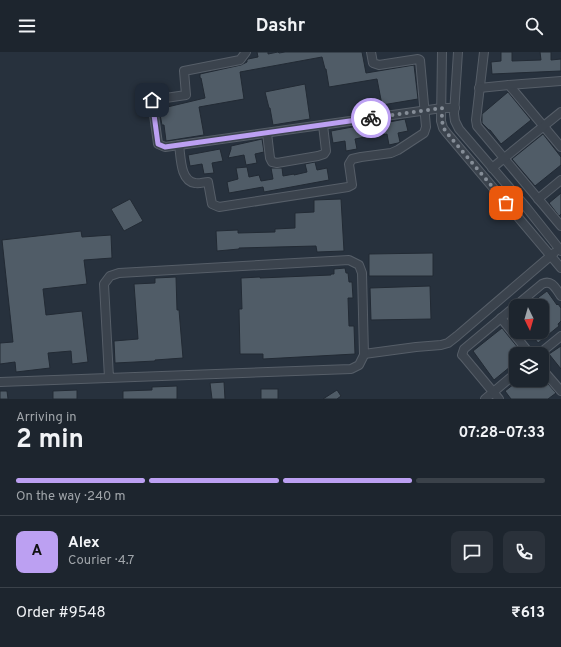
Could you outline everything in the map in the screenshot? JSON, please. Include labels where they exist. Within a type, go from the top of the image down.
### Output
[{"type":"street","points":[[246,52],[240,60],[184,71],[186,95],[152,100],[158,144],[165,147],[442,108],[455,108]]},
{"type":"street","points":[[179,145],[183,173],[186,178],[195,183],[208,182],[212,204],[219,206],[348,187],[352,185],[349,164],[352,159],[392,153],[424,132],[426,127],[426,111],[420,60],[418,59],[379,65],[373,63],[371,52]]},
{"type":"street","points":[[442,52],[443,128],[561,268]]},
{"type":"street","points":[[364,354],[448,343],[560,249],[459,129],[455,121],[458,52]]},
{"type":"street","points":[[484,52],[479,88],[476,120],[477,126],[561,226]]},
{"type":"street","points":[[479,88],[561,81]]},
{"type":"street","points":[[509,85],[561,147]]},
{"type":"street","points":[[492,168],[561,112]]},
{"type":"street","points":[[267,133],[270,158],[272,162],[277,163],[324,154],[326,151],[323,125]]},
{"type":"street","points":[[538,199],[561,180]]},
{"type":"street","points":[[0,382],[108,378],[350,369],[359,364],[364,354],[362,273],[359,265],[349,260],[119,273],[110,276],[104,284],[108,378]]},
{"type":"street","points":[[499,399],[462,355],[464,349],[545,282],[552,284],[561,296]]},
{"type":"street","points":[[501,318],[524,347]]},
{"type":"street","points":[[548,347],[561,336]]},
{"type":"street","points":[[549,377],[561,391]]},
{"type":"street","points":[[485,399],[509,379]]},
{"type":"building","points":[[257,52],[268,52],[268,54],[278,52],[362,52],[366,73],[414,65],[418,99],[382,105],[377,79],[329,87],[322,57],[240,72],[244,99],[199,107],[204,135],[166,141],[164,125],[162,125],[159,109],[205,98],[200,74],[241,65],[247,62],[248,59],[258,57]]},
{"type":"building","points":[[501,52],[512,52],[512,61],[541,60],[540,52],[551,52],[551,60],[561,59],[561,71],[492,74],[491,62],[501,61]]},
{"type":"building","points":[[305,84],[310,119],[273,125],[265,92]]},
{"type":"building","points":[[508,92],[531,120],[501,144],[490,130],[482,123],[482,114]]},
{"type":"building","points":[[405,119],[408,131],[398,133],[400,142],[398,143],[389,145],[387,134],[355,139],[357,149],[346,151],[345,141],[333,143],[331,131]]},
{"type":"building","points":[[543,134],[561,157],[561,165],[535,186],[512,159]]},
{"type":"building","points":[[262,139],[264,152],[255,154],[257,163],[246,165],[244,155],[228,158],[231,146]]},
{"type":"building","points":[[220,149],[223,161],[212,163],[214,173],[204,174],[202,164],[190,166],[188,155]]},
{"type":"building","points":[[315,162],[317,170],[327,168],[329,180],[264,192],[263,187],[229,193],[227,182],[238,179],[236,168],[247,167],[249,177],[259,175],[261,181],[273,179],[271,168],[282,168],[283,176],[294,175],[307,172],[305,164]]},
{"type":"building","points":[[561,193],[561,214],[559,216],[549,203]]},
{"type":"building","points":[[130,199],[143,221],[124,231],[111,209]]},
{"type":"building","points":[[341,199],[344,251],[317,252],[316,246],[239,248],[217,251],[216,231],[238,230],[238,233],[275,232],[275,229],[295,228],[295,213],[314,212],[314,200]]},
{"type":"building","points":[[81,231],[82,237],[111,235],[112,258],[84,260],[87,284],[43,289],[46,315],[82,311],[88,362],[72,364],[71,351],[48,353],[50,368],[16,372],[15,362],[0,364],[0,343],[13,342],[2,240]]},
{"type":"building","points":[[433,253],[433,276],[369,276],[369,254]]},
{"type":"building","points":[[345,268],[346,273],[348,273],[349,282],[352,282],[353,298],[348,298],[349,326],[354,326],[355,354],[263,359],[263,354],[240,354],[239,309],[242,309],[241,278],[331,275],[334,274],[334,269]]},
{"type":"building","points":[[176,277],[177,310],[179,310],[183,358],[115,363],[114,341],[138,339],[134,284],[155,283],[155,278]]},
{"type":"building","points":[[430,286],[431,319],[371,320],[370,288]]},
{"type":"building","points":[[547,291],[561,308],[561,321],[558,324],[559,326],[549,334],[549,299],[536,299]]},
{"type":"building","points":[[502,328],[509,337],[509,339],[511,339],[517,347],[509,347],[509,368],[494,380],[473,351]]},
{"type":"building","points":[[535,339],[543,339],[538,343]]},
{"type":"building","points":[[561,346],[561,369],[549,354]]},
{"type":"building","points":[[224,382],[225,399],[212,399],[210,383]]},
{"type":"building","points":[[549,385],[556,393],[548,399],[511,399],[505,391],[510,387],[549,387]]},
{"type":"building","points":[[177,386],[177,399],[123,399],[123,391],[152,390],[152,387]]},
{"type":"building","points":[[261,389],[278,389],[278,399],[261,399]]},
{"type":"building","points":[[77,390],[77,399],[53,399],[53,391]]},
{"type":"building","points":[[337,390],[341,396],[337,399],[323,399]]},
{"type":"building","points":[[0,391],[7,391],[8,399],[0,399]]},
{"type":"way so far","points":[[371,118],[442,108],[443,128],[506,203]]},
{"type":"route","points":[[152,100],[158,144],[165,147],[371,118]]}]
